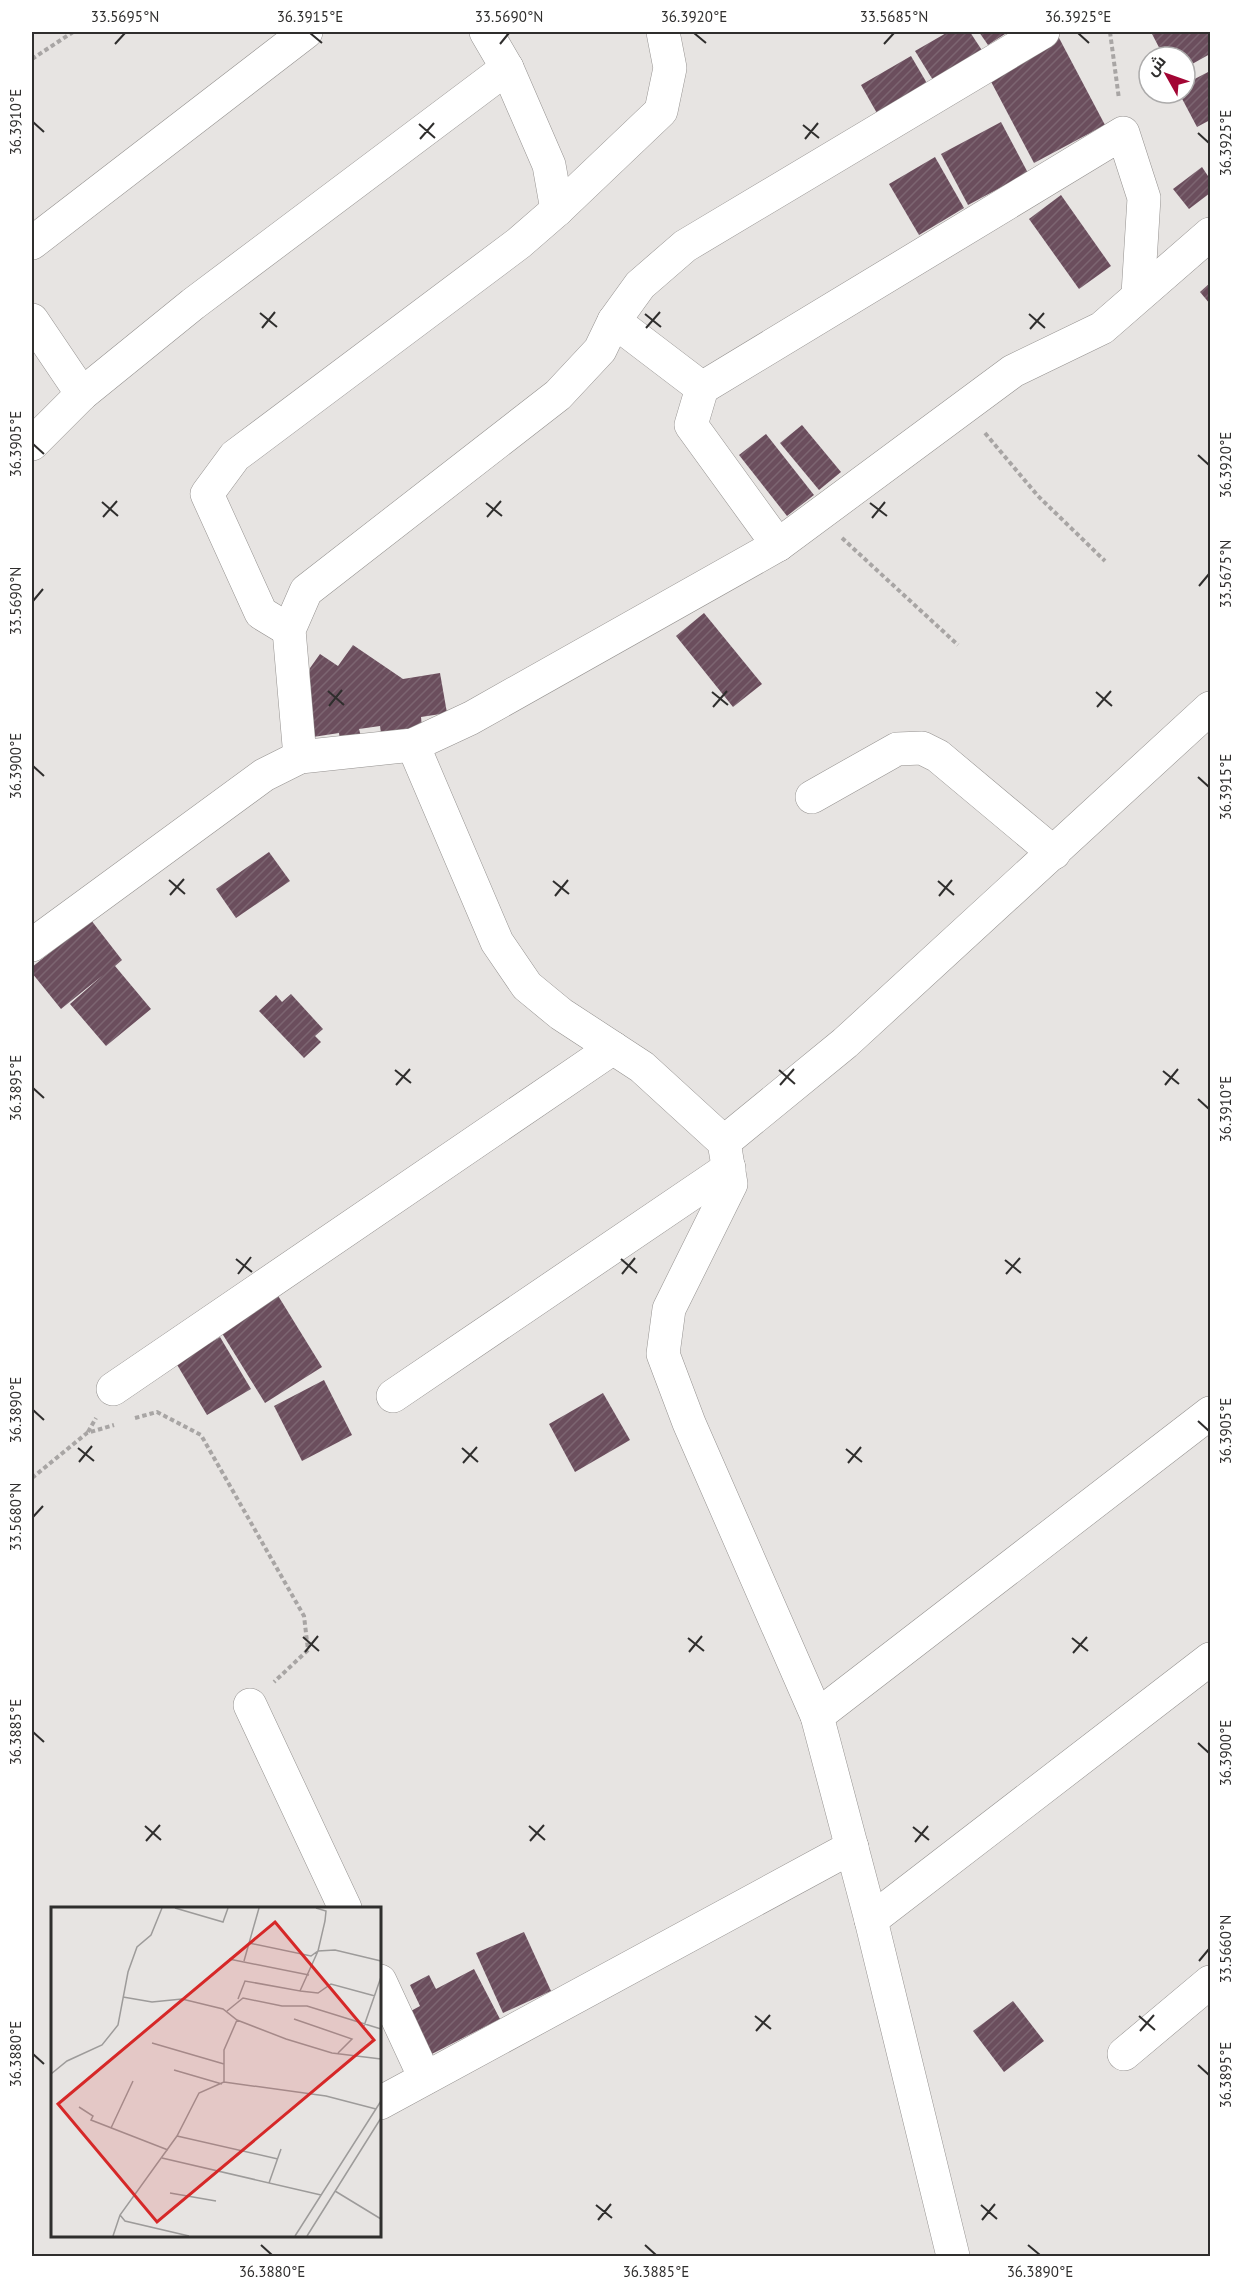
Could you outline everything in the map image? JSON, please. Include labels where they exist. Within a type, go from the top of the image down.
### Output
[{"type":"street","points":[[32,243],[306,32]]},
{"type":"street","points":[[486,32],[507,68],[549,165],[557,210]]},
{"type":"street","points":[[290,630],[261,613],[207,494],[235,456],[519,243],[661,111],[670,68],[663,32]]},
{"type":"street","points":[[300,757],[290,630],[306,591],[558,395],[600,350],[614,321],[640,285],[685,246],[1043,32]]},
{"type":"street","points":[[32,444],[82,394],[193,304],[507,68]]},
{"type":"street","points":[[778,545],[691,425],[702,388],[1123,133],[1144,198],[1138,294]]},
{"type":"street","points":[[32,945],[264,775],[300,757],[414,745],[471,718],[778,545],[1012,371],[1102,328],[1138,294],[1210,234]]},
{"type":"street","points":[[32,320],[82,394]]},
{"type":"street","points":[[614,321],[702,388]]},
{"type":"street","points":[[393,1396],[727,1155],[845,1043],[1210,708]]},
{"type":"street","points":[[414,745],[497,942],[527,986],[561,1014],[642,1067],[727,1155],[732,1184],[669,1310],[663,1354],[689,1423],[817,1716],[871,1920],[952,2256]]},
{"type":"street","points":[[812,797],[897,749],[922,748],[938,756],[1054,853]]},
{"type":"street","points":[[113,1389],[613,1048]]},
{"type":"street","points":[[817,1716],[1210,1413]]},
{"type":"street","points":[[871,1920],[1210,1659]]},
{"type":"street","points":[[250,1705],[345,1907]]},
{"type":"street","points":[[381,2102],[852,1847]]},
{"type":"street","points":[[1124,2054],[1210,1982]]},
{"type":"street","points":[[381,1983],[425,2078]]},
{"type":"path","points":[[32,59],[73,32]]},
{"type":"path","points":[[1110,32],[1123,133]]},
{"type":"path","points":[[963,408],[1038,495],[1105,561]]},
{"type":"path","points":[[818,515],[958,645]]},
{"type":"path","points":[[127,1421],[157,1412],[201,1435],[304,1616],[308,1650],[250,1705]]},
{"type":"path","points":[[32,1478],[87,1432],[117,1424]]},
{"type":"building","points":[[948,32],[970,32],[985,55],[936,85],[915,51]]},
{"type":"building","points":[[979,32],[1008,32],[988,45]]},
{"type":"building","points":[[1151,32],[1210,32],[1210,54],[1197,61],[1197,45],[1158,45]]},
{"type":"building","points":[[1058,36],[1105,125],[1034,163],[987,74]]},
{"type":"building","points":[[911,56],[928,85],[878,115],[861,85]]},
{"type":"building","points":[[1210,71],[1210,120],[1197,127],[1185,105],[1197,105],[1197,78]]},
{"type":"building","points":[[1001,122],[1028,173],[968,205],[941,154]]},
{"type":"building","points":[[935,157],[964,208],[919,235],[889,184]]},
{"type":"building","points":[[1202,167],[1210,179],[1210,193],[1189,209],[1173,189]]},
{"type":"building","points":[[1061,195],[1111,266],[1079,289],[1029,219]]},
{"type":"building","points":[[1210,283],[1210,304],[1200,292]]},
{"type":"building","points":[[802,425],[841,472],[819,490],[780,443]]},
{"type":"building","points":[[766,434],[814,495],[787,516],[739,455]]},
{"type":"building","points":[[704,613],[762,684],[733,707],[676,636]]},
{"type":"building","points":[[353,645],[403,679],[440,673],[447,713],[421,717],[422,727],[381,733],[380,726],[359,729],[361,737],[340,740],[339,733],[313,737],[307,691],[310,668],[320,654],[338,666]]},
{"type":"building","points":[[269,852],[290,881],[236,918],[216,889]]},
{"type":"building","points":[[91,920],[122,960],[115,966],[151,1009],[106,1046],[70,1004],[103,975],[61,1009],[32,973],[32,967]]},
{"type":"building","points":[[291,994],[323,1029],[315,1036],[321,1042],[304,1058],[259,1011],[276,995],[282,1002]]},
{"type":"building","points":[[277,1294],[322,1367],[265,1403],[220,1330]]},
{"type":"building","points":[[220,1337],[251,1389],[207,1415],[176,1363]]},
{"type":"building","points":[[324,1380],[352,1435],[302,1461],[274,1406]]},
{"type":"building","points":[[603,1393],[630,1440],[575,1472],[549,1424]]},
{"type":"building","points":[[524,1932],[551,1991],[503,2013],[476,1953]]},
{"type":"building","points":[[474,1969],[500,2019],[422,2059],[400,2017],[420,2006],[410,1985],[429,1975],[436,1989]]},
{"type":"building","points":[[1013,2001],[1044,2041],[1004,2072],[973,2031]]}]
